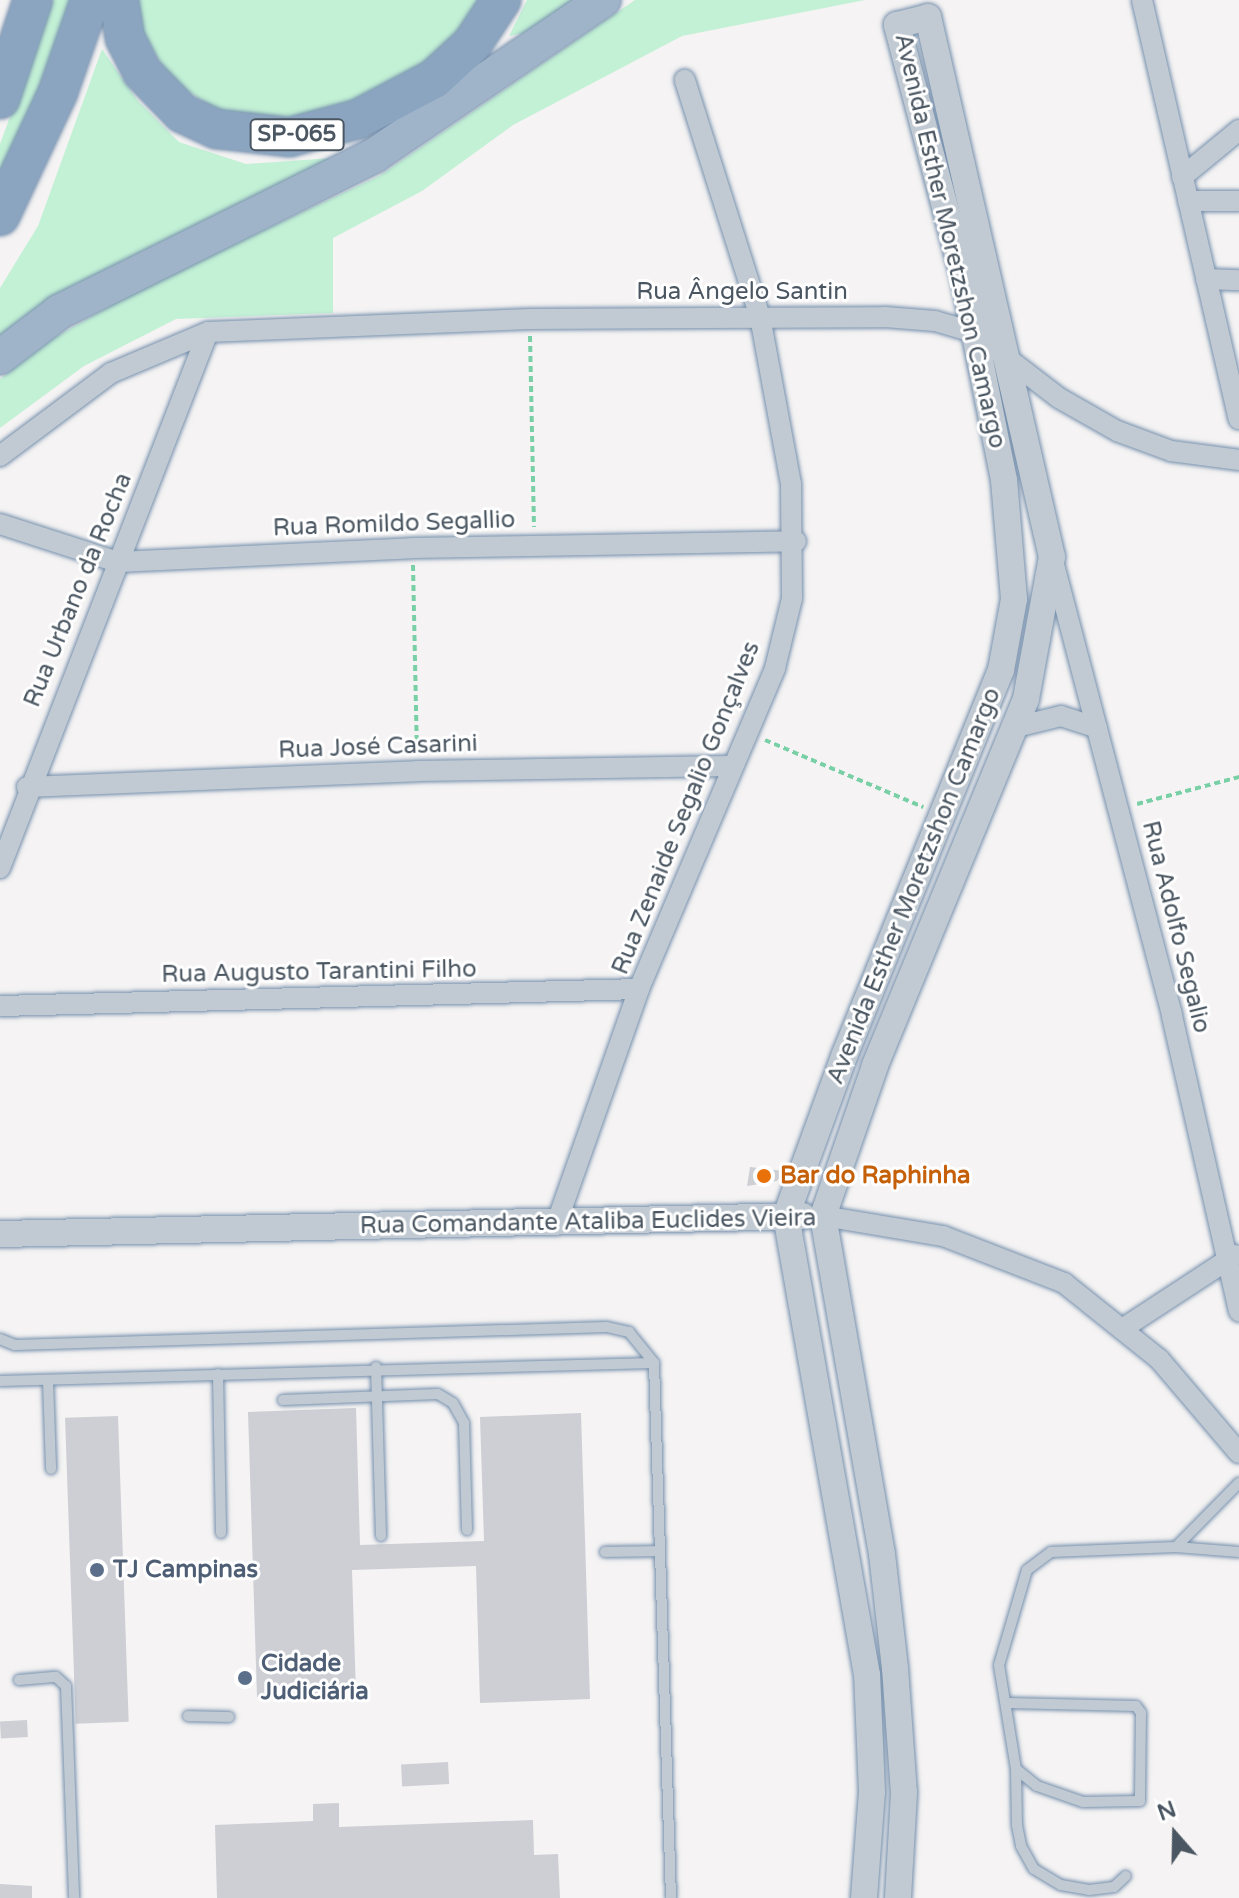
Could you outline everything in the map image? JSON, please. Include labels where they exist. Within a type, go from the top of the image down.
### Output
[{"type":"highway","points":[[0,67],[32,0]]},
{"type":"highway","points":[[0,99],[32,0]]},
{"type":"highway","points":[[0,216],[58,92],[90,0]]},
{"type":"highway","name":"SP-065","points":[[119,0],[125,38],[142,72],[182,113],[217,129],[290,137],[358,119],[434,79],[472,44],[501,0]]},
{"type":"highway","points":[[0,357],[59,312],[375,155],[603,0]]},
{"type":"street","points":[[1142,0],[1239,419]]},
{"type":"street","name":"Avenida Esther Moretzshon Camargo","points":[[786,1216],[845,1054],[1001,670],[1014,599],[1004,480],[973,332],[897,25],[928,17],[1052,557],[1036,662],[1016,727],[875,1066],[823,1216],[882,1554],[895,1668],[904,1793],[898,1898]]},
{"type":"street","name":"Rua Zenaide Segalio Gonçalves","points":[[557,1222],[639,989],[730,766],[775,668],[792,598],[796,541],[791,484],[760,317],[685,80]]},
{"type":"street","points":[[1182,177],[1239,130]]},
{"type":"street","points":[[1188,201],[1239,201]]},
{"type":"street","points":[[1206,279],[1239,280]]},
{"type":"street","name":"Rua Ângelo Santin","points":[[208,332],[530,319],[898,318],[973,332],[1059,398],[1117,431],[1171,451],[1239,460]]},
{"type":"street","points":[[0,456],[111,373],[208,332]]},
{"type":"street","name":"Rua Urbano da Rocha","points":[[0,868],[27,787],[208,332]]},
{"type":"street","name":"Rua Romildo Segallio","points":[[0,524],[118,562],[412,548],[796,541]]},
{"type":"street","name":"Rua Adolfo Segalio","points":[[1052,557],[1120,809],[1233,1256],[1239,1311]]},
{"type":"street","points":[[1016,727],[1061,716],[1097,728]]},
{"type":"street","name":"Rua José Casarini","points":[[27,787],[417,771],[730,766]]},
{"type":"street","name":"Rua Augusto Tarantini Filho","points":[[0,1006],[639,989]]},
{"type":"street","points":[[786,1216],[867,1675],[872,1792],[864,1898]]},
{"type":"street","name":"Rua Comandante Ataliba Euclides Vieira","points":[[0,1234],[823,1216],[943,1236],[1010,1259],[1064,1283],[1159,1359],[1239,1453]]},
{"type":"street","points":[[1122,1329],[1233,1256]]},
{"type":"lane","points":[[0,1339],[15,1345],[607,1327],[629,1332],[654,1363],[671,1898]]},
{"type":"lane","points":[[0,1381],[376,1367],[654,1363]]},
{"type":"lane","points":[[376,1367],[381,1536]]},
{"type":"lane","points":[[218,1374],[221,1533]]},
{"type":"lane","points":[[48,1381],[51,1469]]},
{"type":"lane","points":[[283,1400],[438,1394],[453,1403],[464,1423],[467,1530]]},
{"type":"lane","points":[[1176,1547],[1239,1483]]},
{"type":"lane","points":[[1126,1876],[1114,1887],[1089,1890],[1061,1885],[1034,1869],[1021,1846],[1008,1703],[999,1665],[1027,1570],[1051,1552],[1176,1547],[1239,1552]]},
{"type":"lane","points":[[605,1552],[660,1551]]},
{"type":"lane","points":[[19,1680],[56,1677],[66,1686],[74,1898]]},
{"type":"lane","points":[[1008,1703],[1126,1704],[1141,1713],[1142,1793],[1135,1804],[1083,1802],[1037,1786],[1016,1769]]},
{"type":"lane","points":[[188,1716],[229,1717]]},
{"type":"path","points":[[530,319],[534,546]]},
{"type":"path","points":[[412,548],[417,771]]},
{"type":"path","points":[[762,738],[943,816]]},
{"type":"path","points":[[1120,809],[1239,777]]},
{"type":"green space","points":[[53,0],[71,0],[58,46],[0,186],[0,144]]},
{"type":"green space","points":[[136,0],[491,0],[449,56],[377,97],[300,120],[227,116],[171,81],[141,29]]},
{"type":"green space","points":[[527,0],[580,0],[530,32],[509,36]]},
{"type":"green space","points":[[635,0],[865,0],[682,36],[513,125],[422,191],[333,238],[333,313],[176,319],[84,366],[0,428],[0,379],[52,339],[143,287],[379,176]]},
{"type":"green space","points":[[102,49],[138,101],[179,142],[246,164],[332,158],[118,265],[24,317],[0,337],[0,288],[38,226]]},
{"type":"building","name":"Bar do Raphinha","points":[[750,1167],[784,1171],[777,1181],[747,1186]]},
{"type":"building","points":[[356,1408],[360,1545],[484,1541],[480,1417],[581,1413],[590,1699],[480,1703],[476,1566],[352,1570],[356,1694],[257,1697],[248,1412]]},
{"type":"building","name":"TJ Campinas","points":[[118,1416],[129,1722],[76,1724],[65,1418]]},
{"type":"building","points":[[27,1720],[28,1737],[1,1738],[0,1721]]},
{"type":"building","points":[[448,1762],[449,1784],[402,1786],[401,1764]]},
{"type":"building","points":[[339,1803],[339,1827],[533,1820],[534,1855],[558,1854],[560,1898],[217,1898],[215,1825],[313,1821],[313,1804]]},
{"type":"building","points":[[0,1884],[32,1886],[32,1898],[0,1898]]},
{"type":"place","name":"Bar do Raphinha","points":[[764,1176]]},
{"type":"place","name":"TJ Campinas","points":[[97,1570]]},
{"type":"place","name":"Cidade Judiciária","points":[[245,1678]]}]
